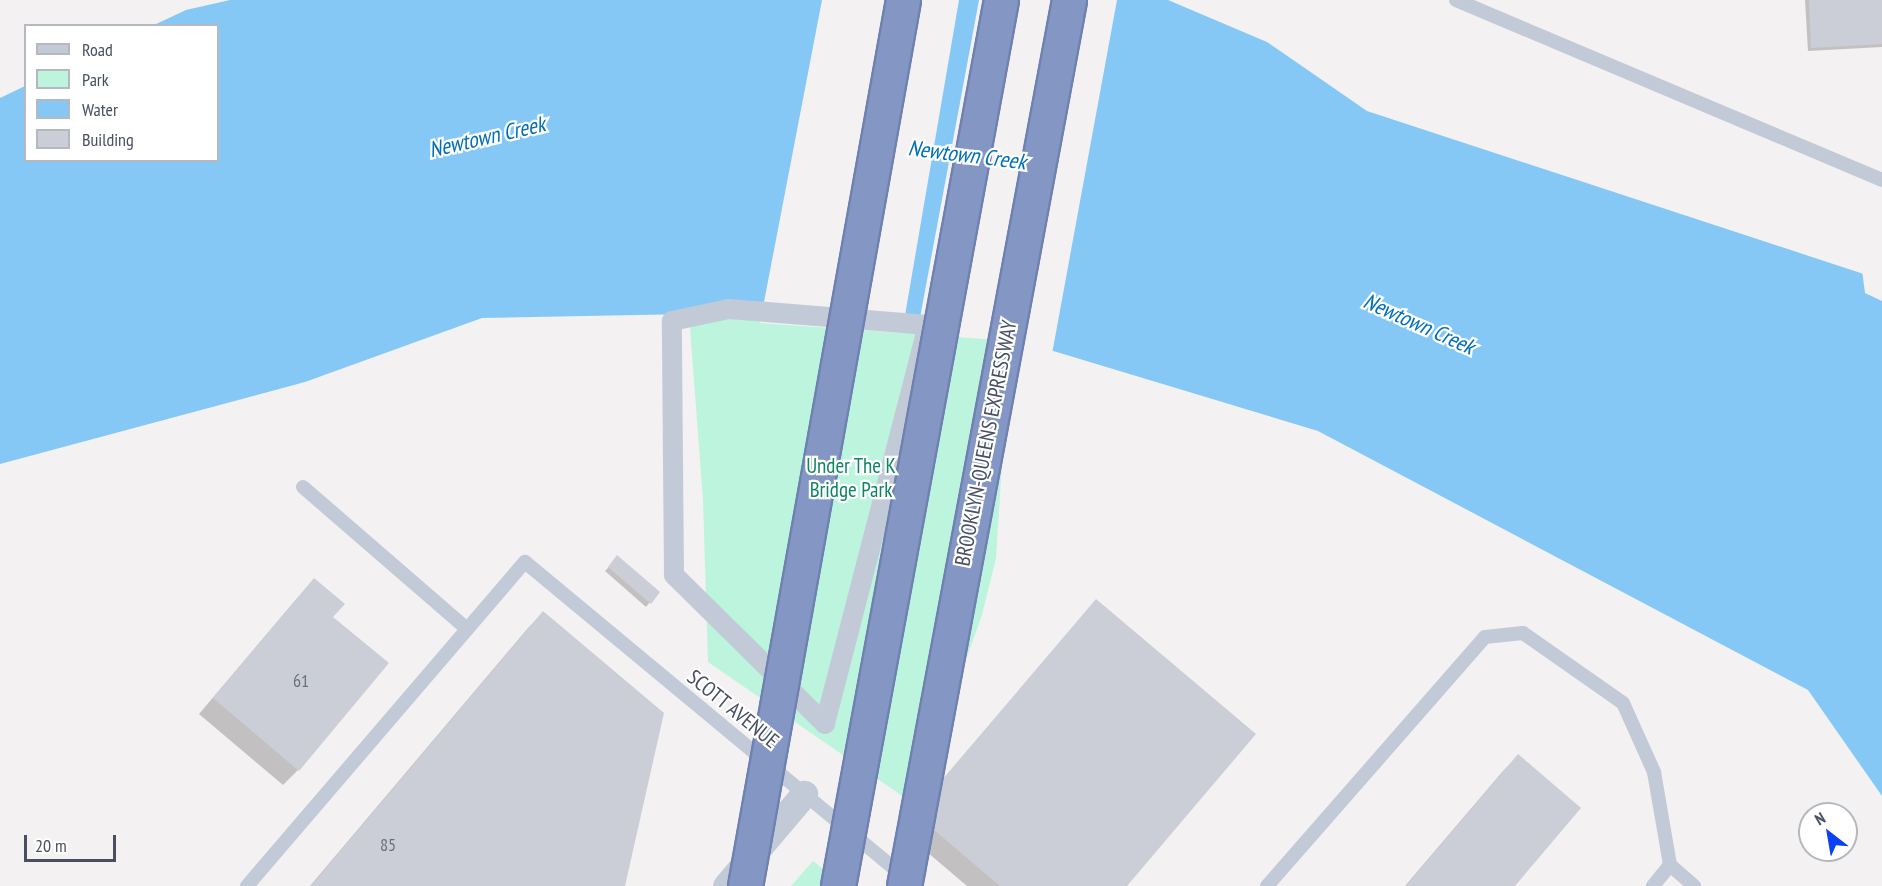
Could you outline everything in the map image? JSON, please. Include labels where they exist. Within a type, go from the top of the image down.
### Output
[{"type":"highway","points":[[745,886],[903,0]]},
{"type":"highway","points":[[838,886],[1001,0]]},
{"type":"highway","name":"BROOKLYN-QUEENS EXPRESSWAY","points":[[904,886],[1069,0]]},
{"type":"street","points":[[729,309],[928,325],[825,724],[674,575],[672,321],[729,309]]},
{"type":"street","points":[[726,886],[804,794]]},
{"type":"lane","points":[[1456,0],[1882,180]]},
{"type":"lane","points":[[247,886],[467,630],[303,487]]},
{"type":"lane","name":"SCOTT AVENUE","points":[[467,630],[525,562],[916,886]]},
{"type":"lane","points":[[1267,886],[1485,637],[1522,633],[1623,703],[1654,772],[1670,865],[1694,886]]},
{"type":"lane","points":[[1653,886],[1670,865]]},
{"type":"green space","name":"Under The K Bridge Park","points":[[689,314],[1010,338],[996,558],[982,615],[914,804],[708,662],[703,500]]},
{"type":"green space","points":[[813,861],[844,886],[791,886]]},
{"type":"water","name":"Newtown Creek","points":[[230,0],[1168,0],[1267,42],[1367,111],[1882,280],[1882,796],[1808,690],[1318,431],[1010,338],[689,314],[482,318],[305,382],[0,464],[0,98],[24,86],[24,162],[219,162],[219,24],[156,24],[186,10]]},
{"type":"pier","points":[[822,0],[959,0],[902,333],[760,323]]},
{"type":"pier","points":[[979,0],[1117,0],[1052,354],[1010,341],[917,334]]},
{"type":"pier","points":[[1862,270],[1882,277],[1882,301],[1865,293]]},
{"type":"building","points":[[1809,0],[1882,0],[1882,44],[1811,48]]},
{"type":"building","points":[[617,555],[660,592],[651,604],[608,567]]},
{"type":"building","points":[[314,578],[345,604],[333,617],[389,663],[299,771],[213,698]]},
{"type":"building","points":[[1096,599],[1256,734],[1127,886],[1000,886],[914,813]]},
{"type":"building","points":[[543,611],[664,713],[625,886],[311,886]]},
{"type":"building","points":[[1518,754],[1581,808],[1515,886],[1406,886]]}]
